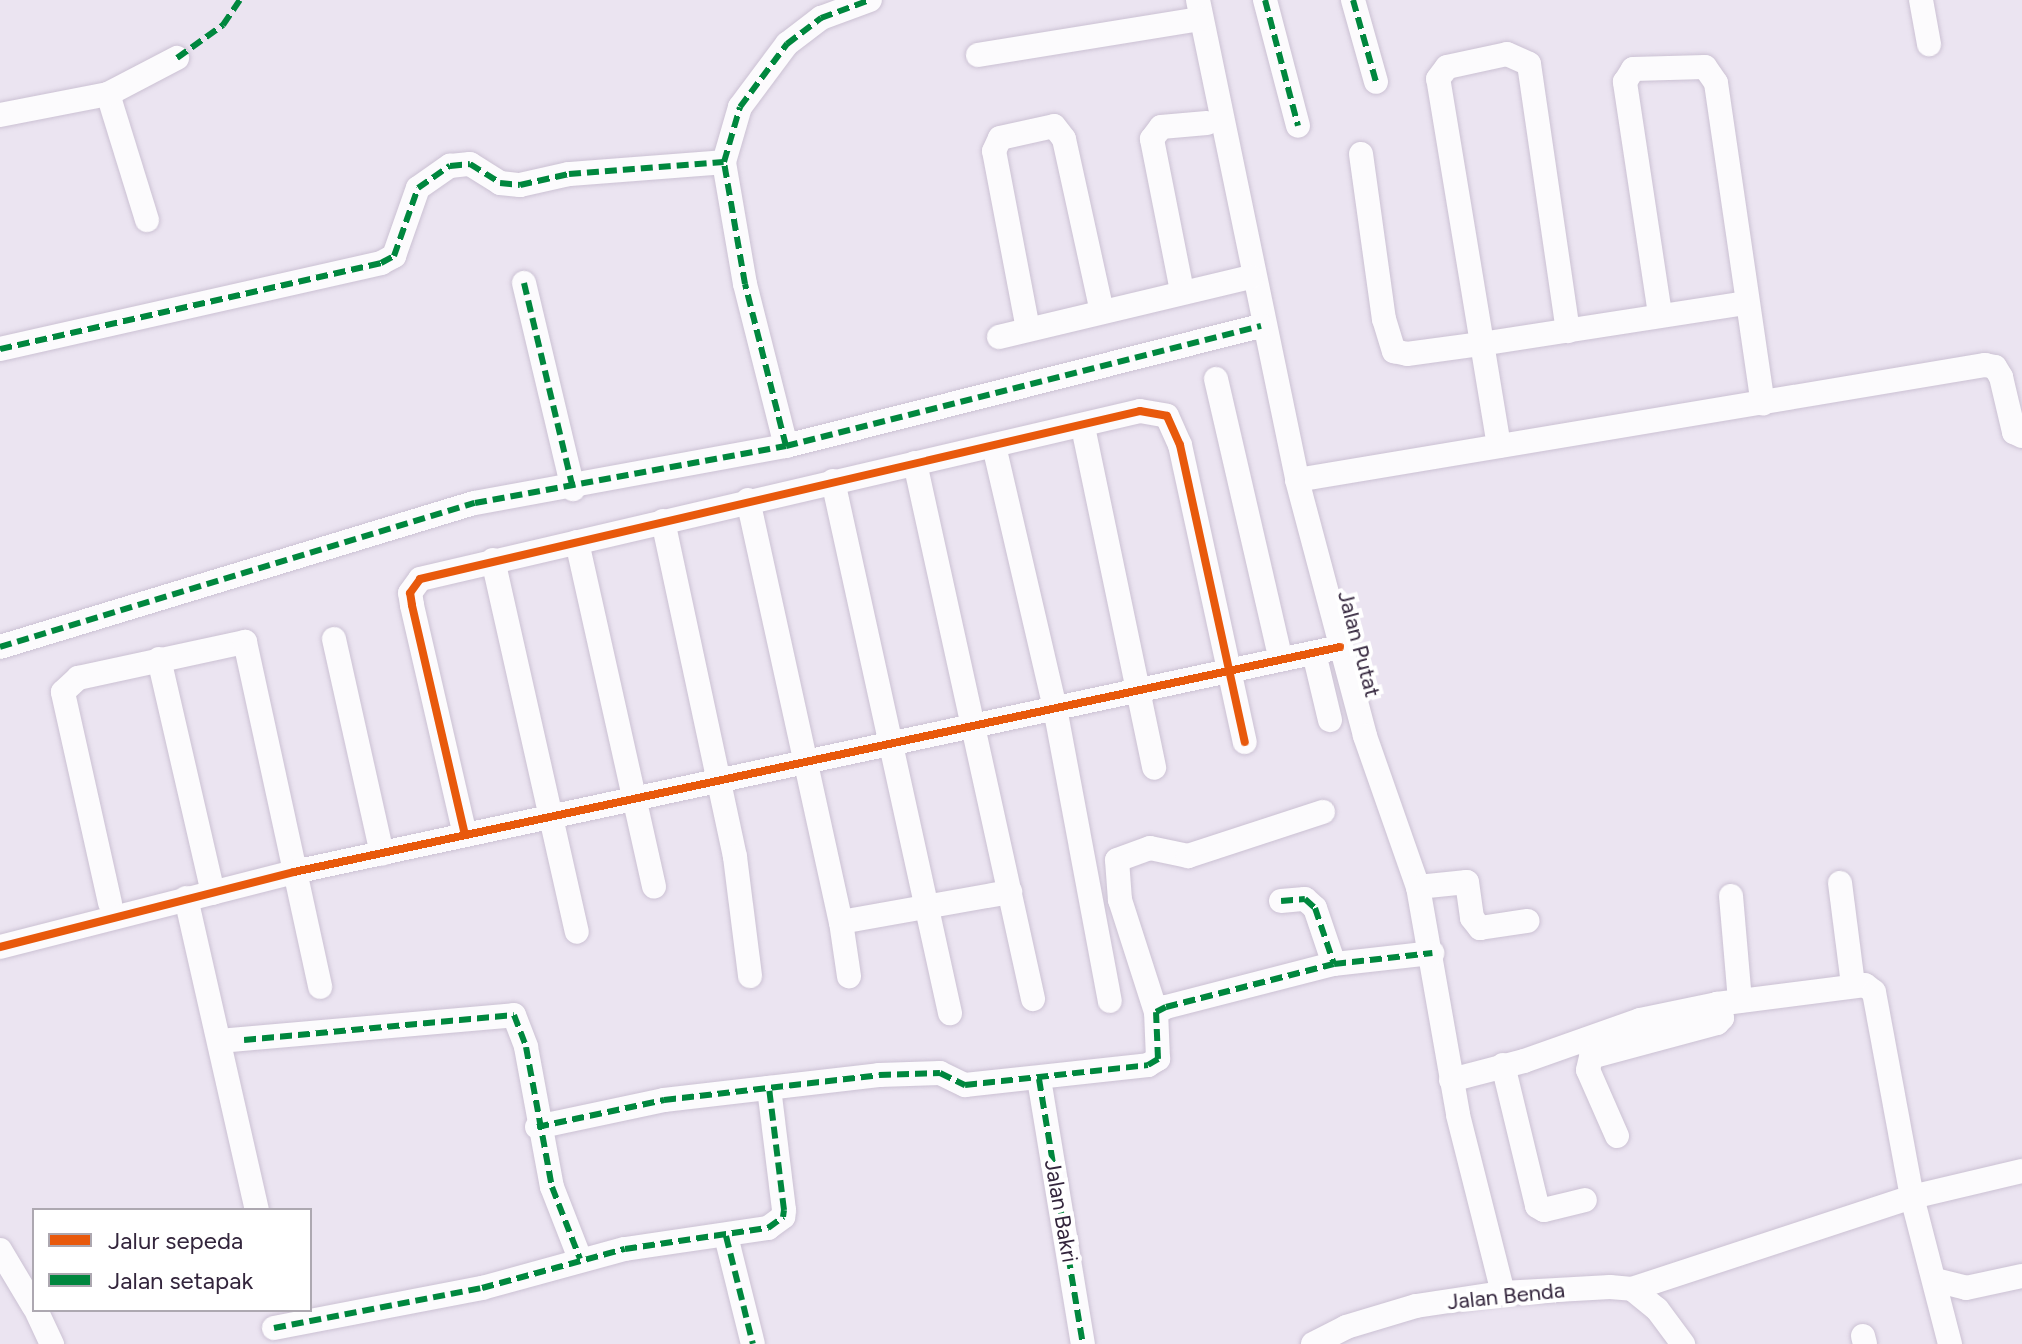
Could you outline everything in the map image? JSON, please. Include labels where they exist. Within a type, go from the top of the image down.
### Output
[{"type":"street","points":[[786,446],[745,284],[724,162],[740,107],[787,44],[821,18],[870,0]]},
{"type":"street","points":[[1265,0],[1298,126]]},
{"type":"street","points":[[1353,0],[1376,82]]},
{"type":"street","points":[[1921,0],[1929,44]]},
{"type":"street","points":[[978,55],[1200,9]]},
{"type":"street","name":"Jalan Putat","points":[[1200,9],[1261,326],[1297,480],[1340,647],[1418,887],[1432,953],[1451,1080],[1503,1293]]},
{"type":"street","points":[[1499,446],[1438,79],[1447,67],[1507,54],[1529,64],[1568,331]]},
{"type":"street","points":[[0,115],[108,94],[177,58]]},
{"type":"street","points":[[1660,314],[1625,82],[1633,69],[1705,67],[1714,75],[1763,404]]},
{"type":"street","points":[[108,94],[147,220]]},
{"type":"street","points":[[1182,291],[1152,139],[1161,127],[1207,123]]},
{"type":"street","points":[[1028,329],[994,151],[1000,138],[1054,126],[1064,139],[1102,312]]},
{"type":"street","points":[[1361,154],[1384,319],[1394,351],[1407,354],[1481,344],[1746,303]]},
{"type":"street","points":[[0,349],[381,263],[394,256],[418,188],[450,166],[470,164],[500,183],[520,185],[569,174],[724,162]]},
{"type":"street","points":[[999,337],[1251,277]]},
{"type":"street","points":[[524,283],[573,489]]},
{"type":"street","points":[[0,647],[396,523],[475,503],[573,489],[786,446],[1261,326]]},
{"type":"street","points":[[1297,480],[1985,365],[1995,367],[2001,377],[2014,432],[2022,436]]},
{"type":"street","points":[[1216,379],[1281,660]]},
{"type":"street","points":[[465,835],[410,593],[420,579],[748,500],[1157,410],[1174,428],[1245,742]]},
{"type":"street","points":[[1083,427],[1154,768]]},
{"type":"street","points":[[994,446],[1055,708],[1110,1001]]},
{"type":"street","points":[[915,463],[1033,999]]},
{"type":"street","points":[[833,481],[950,1013]]},
{"type":"street","points":[[748,500],[803,761],[841,922],[849,976]]},
{"type":"street","points":[[663,521],[719,780],[750,976]]},
{"type":"street","points":[[577,542],[654,887]]},
{"type":"street","points":[[493,560],[577,932]]},
{"type":"street","points":[[334,639],[382,854]]},
{"type":"street","points":[[110,903],[63,692],[78,678],[240,642],[248,647],[320,987]]},
{"type":"street","points":[[1,944],[294,872],[974,723],[1140,692],[1340,647]]},
{"type":"street","points":[[1314,653],[1330,720]]},
{"type":"street","points":[[159,659],[213,893]]},
{"type":"street","points":[[537,1127],[664,1100],[912,1073],[940,1073],[965,1085],[1148,1065],[1158,1059],[1156,1012],[1120,900],[1117,860],[1150,848],[1188,856],[1323,812]]},
{"type":"street","points":[[1418,887],[1467,882],[1471,885],[1472,918],[1480,928],[1527,921]]},
{"type":"street","points":[[1840,883],[1853,985]]},
{"type":"street","points":[[841,922],[1010,892]]},
{"type":"street","points":[[1617,1136],[1588,1070],[1591,1057],[1717,1023],[1722,1018],[1729,1002],[1731,896]]},
{"type":"street","points":[[186,898],[257,1208]]},
{"type":"street","points":[[1281,901],[1305,899],[1315,908],[1334,964]]},
{"type":"street","points":[[1156,1012],[1219,990],[1334,964],[1432,953]]},
{"type":"street","points":[[1451,1080],[1640,1020],[1729,1002],[1865,985],[1874,992],[1912,1197],[1950,1344]]},
{"type":"street","points":[[219,1041],[514,1015],[526,1047],[537,1127],[580,1259]]},
{"type":"street","points":[[1503,1065],[1537,1206],[1544,1210],[1585,1200]]},
{"type":"street","name":"Jalan Bakri","points":[[1039,1079],[1083,1344]]},
{"type":"street","points":[[274,1327],[482,1288],[580,1259],[768,1228],[783,1217],[769,1088]]},
{"type":"street","name":"Jalan Benda","points":[[1313,1344],[1348,1336],[1416,1306],[1503,1293],[1632,1289],[1912,1197],[2022,1171]]},
{"type":"street","points":[[726,1236],[753,1344]]},
{"type":"street","points":[[0,1250],[32,1304]]},
{"type":"street","points":[[1935,1280],[1966,1288],[2022,1276]]},
{"type":"street","points":[[1632,1289],[1657,1309],[1683,1344]]},
{"type":"street","points":[[36,1312],[52,1344]]},
{"type":"marked path","points":[[177,58],[223,25],[240,0]]},
{"type":"marked path","points":[[786,446],[745,284],[724,162],[740,107],[787,44],[821,18],[870,0]]},
{"type":"marked path","points":[[1265,0],[1298,126]]},
{"type":"marked path","points":[[1353,0],[1376,82]]},
{"type":"marked path","points":[[0,349],[381,263],[394,256],[418,188],[450,166],[470,164],[500,183],[520,185],[569,174],[724,162]]},
{"type":"marked path","points":[[524,283],[573,489]]},
{"type":"marked path","points":[[0,647],[475,503],[786,446],[1261,326]]},
{"type":"marked path","points":[[1281,901],[1305,899],[1315,908],[1334,964]]},
{"type":"marked path","points":[[537,1127],[664,1100],[879,1075],[940,1073],[965,1085],[1148,1065],[1158,1059],[1156,1012],[1166,1007],[1334,964],[1432,953]]},
{"type":"marked path","points":[[244,1040],[514,1015],[526,1047],[552,1187],[580,1259]]},
{"type":"marked path","points":[[1039,1079],[1083,1344]]},
{"type":"marked path","points":[[274,1328],[482,1288],[625,1249],[768,1228],[783,1217],[784,1210],[769,1088]]},
{"type":"marked path","points":[[726,1236],[753,1344]]},
{"type":"cycle path","points":[[465,835],[412,605],[410,593],[420,579],[1140,411],[1167,416],[1180,445],[1245,742]]},
{"type":"cycle path","points":[[0,947],[294,872],[1340,647]]}]
